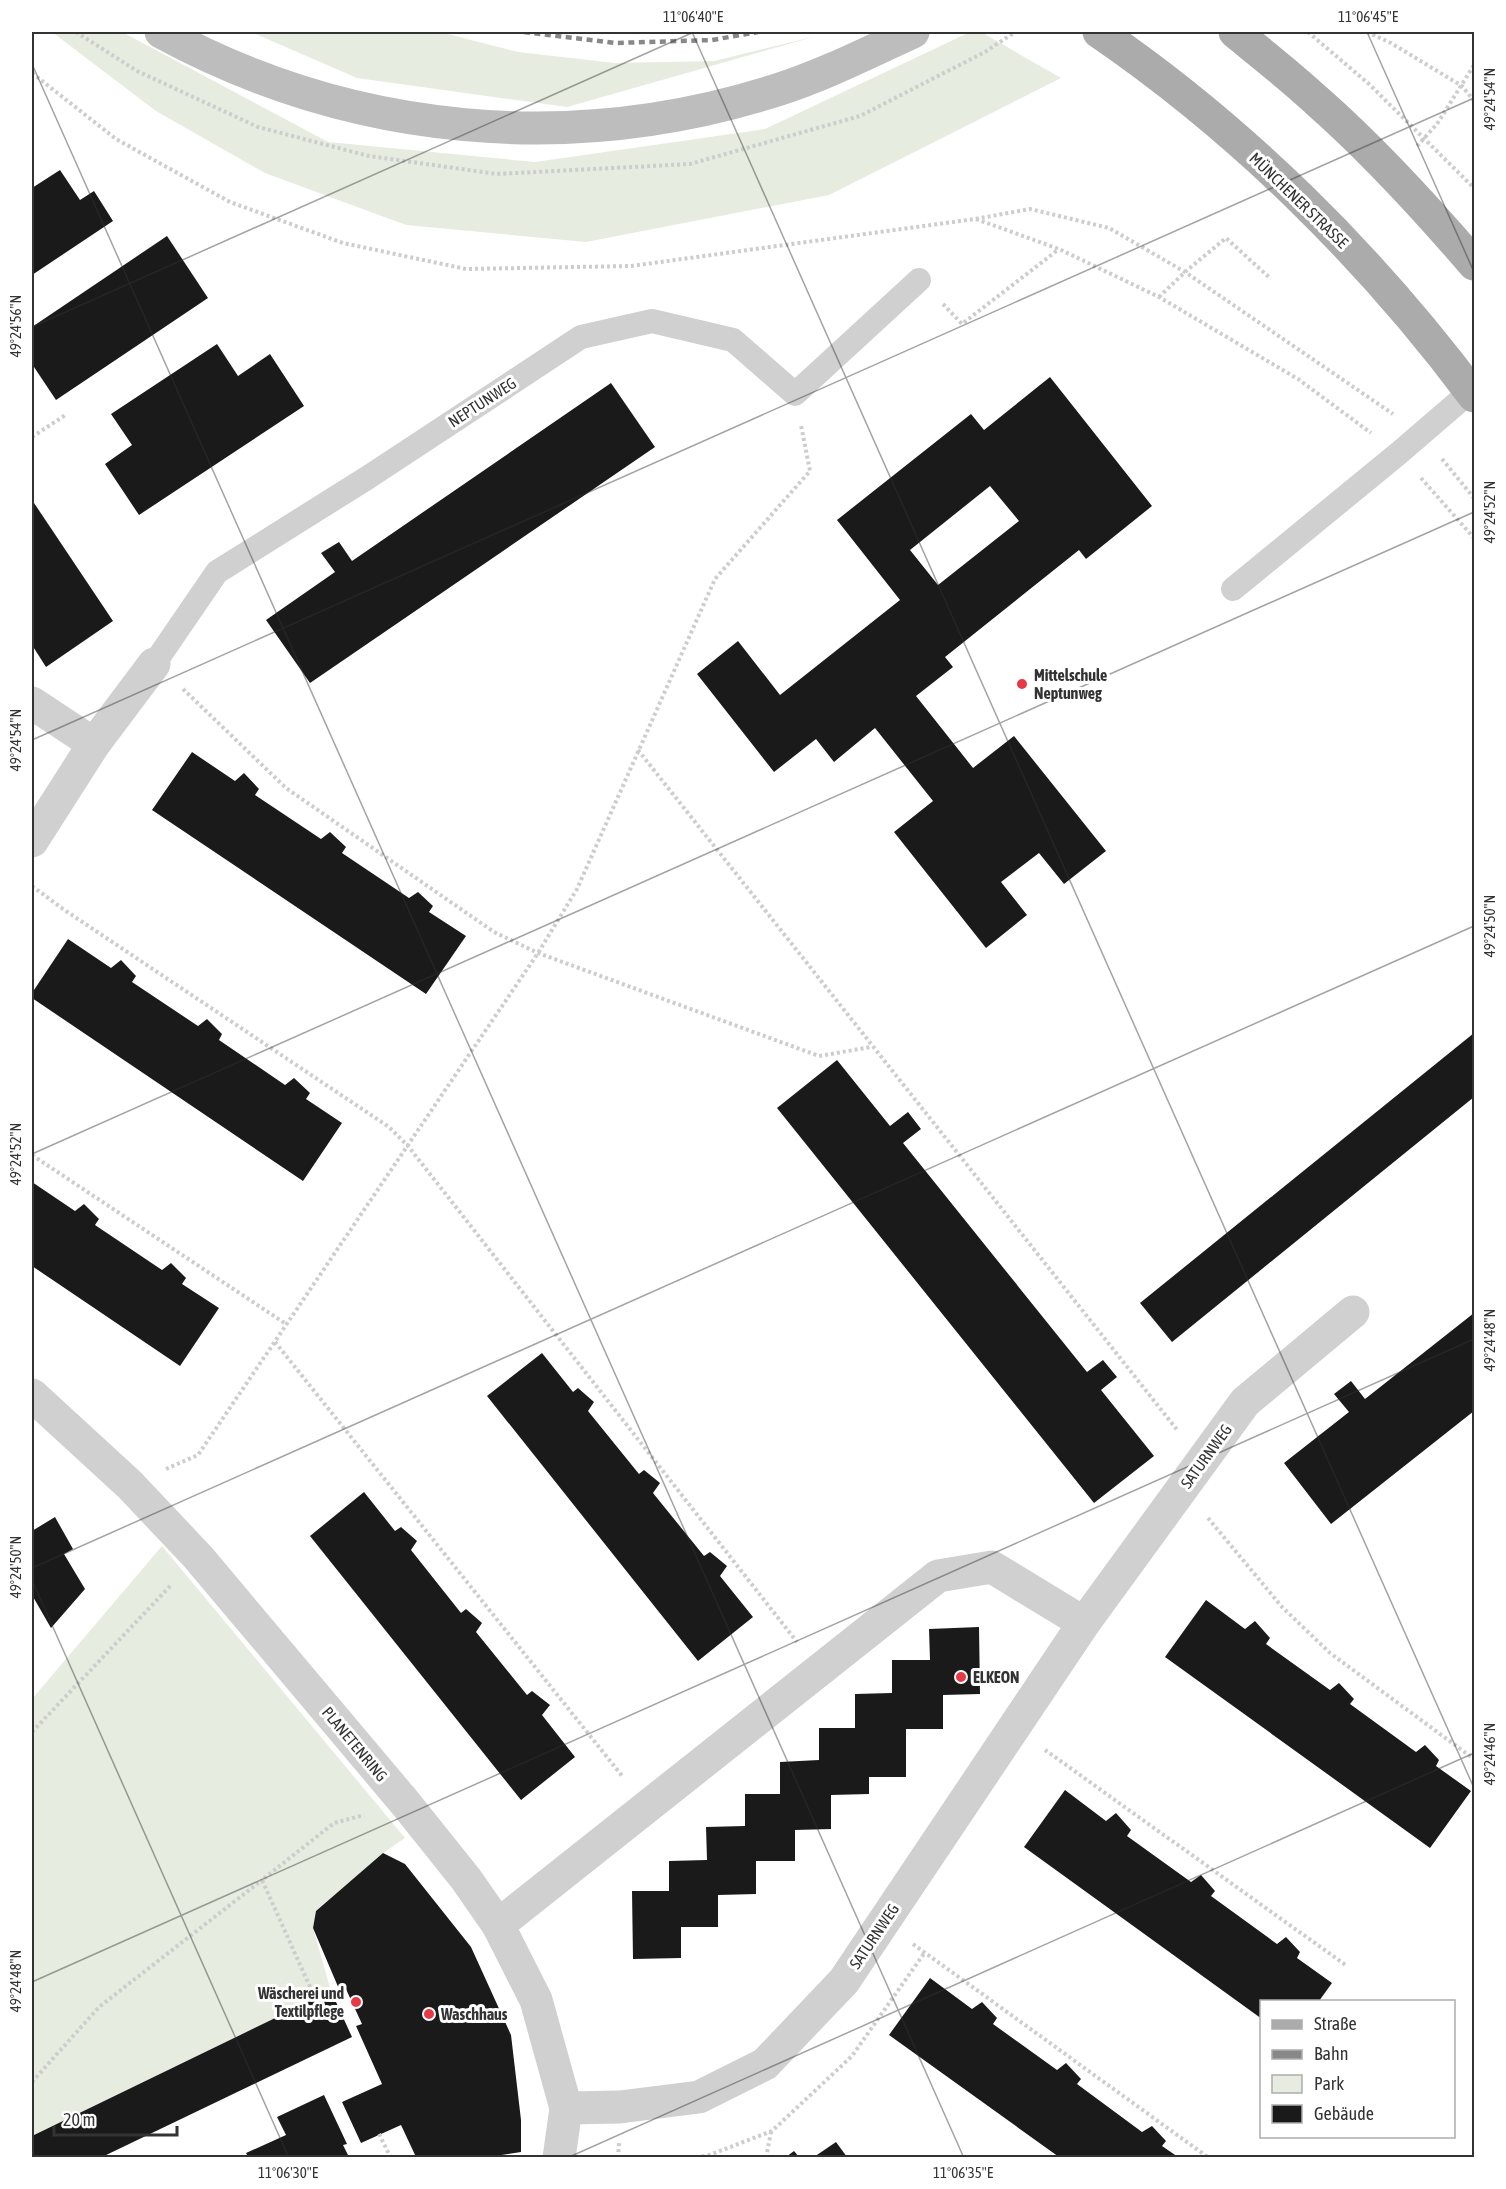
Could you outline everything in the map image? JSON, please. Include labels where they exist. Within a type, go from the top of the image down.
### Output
[{"type":"main road","points":[[161,32],[250,74],[321,99],[367,110],[455,125],[549,129],[634,122],[679,115],[728,103],[814,76],[913,32]]},
{"type":"main road","name":"MÜNCHENER STRASSE","points":[[1099,32],[1131,54],[1204,113],[1301,199],[1388,291],[1473,393]]},
{"type":"main road","points":[[1236,32],[1316,100],[1359,141],[1474,264]]},
{"type":"street","name":"NEPTUNWEG","points":[[32,841],[94,744],[154,664]]},
{"type":"street","points":[[32,703],[94,744]]},
{"type":"street","name":"SATURNWEG","points":[[566,2108],[620,2108],[699,2097],[765,2064],[844,1981],[1084,1623],[1245,1402],[1353,1312]]},
{"type":"street","name":"PLANETENRING","points":[[32,1395],[130,1485],[198,1557],[406,1804],[466,1879],[498,1925],[536,2000],[566,2108],[559,2157]]},
{"type":"street","points":[[498,1925],[938,1576],[992,1567],[1084,1623]]},
{"type":"lane","points":[[795,394],[919,280]]},
{"type":"lane","name":"NEPTUNWEG","points":[[154,664],[217,572],[367,478],[581,337],[652,321],[733,340],[795,394]]},
{"type":"lane","points":[[1233,589],[1473,393]]},
{"type":"path","points":[[1308,32],[1369,84],[1474,189]]},
{"type":"path","points":[[1367,32],[1391,43],[1462,86],[1474,101]]},
{"type":"path","points":[[1416,146],[1437,124],[1474,65]]},
{"type":"path","points":[[32,73],[116,139],[230,202],[343,243],[466,269],[631,266],[975,219],[1030,209],[1109,228],[1185,272],[1422,434],[1474,498]]},
{"type":"path","points":[[975,219],[1059,249],[1159,297],[1298,379],[1400,453],[1474,538]]},
{"type":"path","points":[[1159,297],[1226,238],[1272,279]]},
{"type":"path","points":[[919,280],[962,324],[1059,249]]},
{"type":"path","points":[[130,1485],[198,1455],[538,953],[577,889],[714,579],[810,471],[795,394]]},
{"type":"path","points":[[32,437],[67,414]]},
{"type":"path","points":[[154,664],[202,706],[286,788],[494,933],[538,953],[819,1056],[872,1047]]},
{"type":"path","points":[[638,750],[1202,1460]]},
{"type":"path","points":[[32,886],[389,1127],[408,1146],[820,1671]]},
{"type":"path","points":[[32,1155],[286,1324]]},
{"type":"path","points":[[275,1342],[648,1808]]},
{"type":"path","points":[[1183,1488],[1282,1607],[1330,1653],[1474,1759]]},
{"type":"path","points":[[32,1732],[198,1557]]},
{"type":"path","points":[[1014,1728],[1347,1966]]},
{"type":"path","points":[[32,2082],[99,2007],[334,1823],[406,1804]]},
{"type":"path","points":[[262,1880],[315,1998]]},
{"type":"path","points":[[883,1923],[1209,2157]]},
{"type":"path","points":[[696,2157],[712,2154],[772,2131],[852,2056],[925,1952]]},
{"type":"path","points":[[766,2157],[772,2131]]},
{"type":"path","points":[[379,2134],[390,2157]]},
{"type":"green space","points":[[52,32],[122,32],[328,142],[535,162],[765,129],[970,32],[981,32],[1061,78],[829,195],[586,242],[406,225],[265,173],[156,111]]},
{"type":"green space","points":[[251,32],[440,32],[518,52],[615,63],[714,61],[817,36],[567,107],[357,78]]},
{"type":"green space","points":[[162,1546],[405,1838],[383,1853],[316,1911],[313,1928],[331,1991],[32,2136],[32,1699]]},
{"type":"building","points":[[60,170],[80,200],[94,191],[113,221],[32,275],[32,188]]},
{"type":"building","points":[[167,236],[208,298],[56,400],[32,364],[32,327]]},
{"type":"building","points":[[217,344],[238,376],[270,354],[304,406],[139,515],[105,464],[132,445],[111,414]]},
{"type":"building","points":[[1050,377],[1152,506],[1086,559],[1079,550],[945,657],[953,667],[916,696],[973,768],[1014,736],[1106,851],[1064,884],[1039,853],[1001,882],[1027,915],[986,948],[894,832],[933,801],[875,728],[834,762],[816,739],[774,772],[697,674],[738,641],[780,695],[900,600],[837,520],[971,414],[984,430]],"holes":[[[990,486],[1019,521],[938,585],[910,550]]]},
{"type":"building","points":[[611,383],[655,447],[310,683],[266,620],[335,572],[321,553],[339,542],[352,561]]},
{"type":"building","points":[[32,500],[113,621],[46,667],[32,645]]},
{"type":"building","points":[[192,752],[235,781],[244,773],[259,789],[255,795],[321,839],[330,832],[346,847],[342,853],[409,898],[418,892],[433,906],[429,912],[466,936],[426,994],[152,810]]},
{"type":"building","points":[[68,939],[111,968],[121,960],[136,976],[132,982],[198,1026],[207,1019],[222,1034],[219,1040],[285,1085],[294,1078],[310,1093],[306,1099],[342,1123],[303,1181],[32,998],[32,993]]},
{"type":"building","points":[[1474,1033],[1474,1097],[1172,1342],[1140,1303]]},
{"type":"building","points":[[837,1060],[890,1126],[908,1112],[921,1129],[903,1143],[1087,1372],[1103,1360],[1117,1377],[1101,1390],[1154,1456],[1094,1503],[777,1108]]},
{"type":"building","points":[[32,1182],[75,1211],[84,1204],[99,1219],[95,1225],[162,1270],[171,1263],[186,1278],[182,1284],[219,1308],[180,1366],[32,1266]]},
{"type":"building","points":[[1474,1313],[1474,1411],[1331,1524],[1284,1463],[1349,1412],[1334,1394],[1351,1381],[1365,1399]]},
{"type":"building","points":[[542,1353],[573,1392],[578,1388],[594,1402],[588,1411],[639,1474],[644,1470],[660,1483],[653,1493],[704,1556],[710,1552],[727,1566],[720,1576],[753,1617],[698,1661],[487,1396]]},
{"type":"building","points":[[364,1492],[395,1531],[401,1527],[417,1541],[411,1550],[461,1613],[466,1609],[482,1623],[476,1632],[527,1695],[532,1691],[550,1705],[542,1715],[575,1757],[521,1800],[310,1536]]},
{"type":"building","points":[[55,1517],[73,1549],[64,1554],[85,1589],[51,1628],[32,1595],[32,1531]]},
{"type":"building","points":[[1206,1600],[1245,1629],[1255,1621],[1270,1638],[1266,1644],[1330,1690],[1339,1683],[1354,1699],[1350,1704],[1416,1752],[1425,1745],[1439,1760],[1436,1766],[1471,1791],[1430,1848],[1165,1657]]},
{"type":"building","points":[[979,1627],[980,1694],[943,1695],[943,1729],[906,1729],[906,1777],[869,1777],[869,1794],[831,1795],[831,1829],[795,1830],[795,1861],[756,1861],[756,1894],[718,1895],[718,1927],[681,1927],[681,1958],[633,1959],[632,1891],[669,1891],[669,1861],[707,1860],[706,1827],[745,1826],[745,1794],[780,1794],[780,1762],[819,1760],[819,1728],[855,1728],[855,1694],[892,1693],[892,1660],[930,1660],[929,1629]]},
{"type":"building","points":[[1065,1790],[1106,1821],[1116,1813],[1131,1830],[1127,1836],[1191,1882],[1201,1875],[1215,1891],[1211,1896],[1277,1944],[1286,1937],[1300,1952],[1297,1958],[1332,1983],[1320,2000],[1260,2000],[1260,2018],[1024,1847]]},
{"type":"building","name":"Waschhaus","points":[[383,1853],[405,1864],[471,1947],[511,2035],[521,2120],[521,2152],[488,2157],[416,2157],[401,2125],[361,2143],[342,2102],[382,2084],[356,2026],[362,2024],[345,1987],[339,1989],[313,1928],[316,1911]]},
{"type":"building","points":[[930,1978],[972,2009],[982,2002],[997,2018],[993,2024],[1057,2070],[1066,2063],[1081,2079],[1077,2084],[1142,2132],[1152,2126],[1166,2141],[1162,2146],[1178,2157],[1059,2157],[889,2035]]},
{"type":"building","points":[[331,1991],[352,2037],[102,2157],[32,2157],[32,2136]]},
{"type":"building","points":[[324,2095],[347,2144],[343,2145],[349,2157],[242,2157],[286,2135],[277,2117]]},
{"type":"building","points":[[836,2142],[847,2157],[814,2157]]},
{"type":"building","points":[[794,2151],[799,2157],[786,2157]]},
{"type":"railway","points":[[524,32],[616,43],[712,40],[758,32]]},
{"type":"place","name":"Mittelschule Neptunweg","points":[[1022,684]]},
{"type":"place","name":"ELKEON","points":[[961,1677]]},
{"type":"place","name":"Wäscherei und Textilpflege","points":[[356,2002]]},
{"type":"place","name":"Waschhaus","points":[[429,2014]]}]
